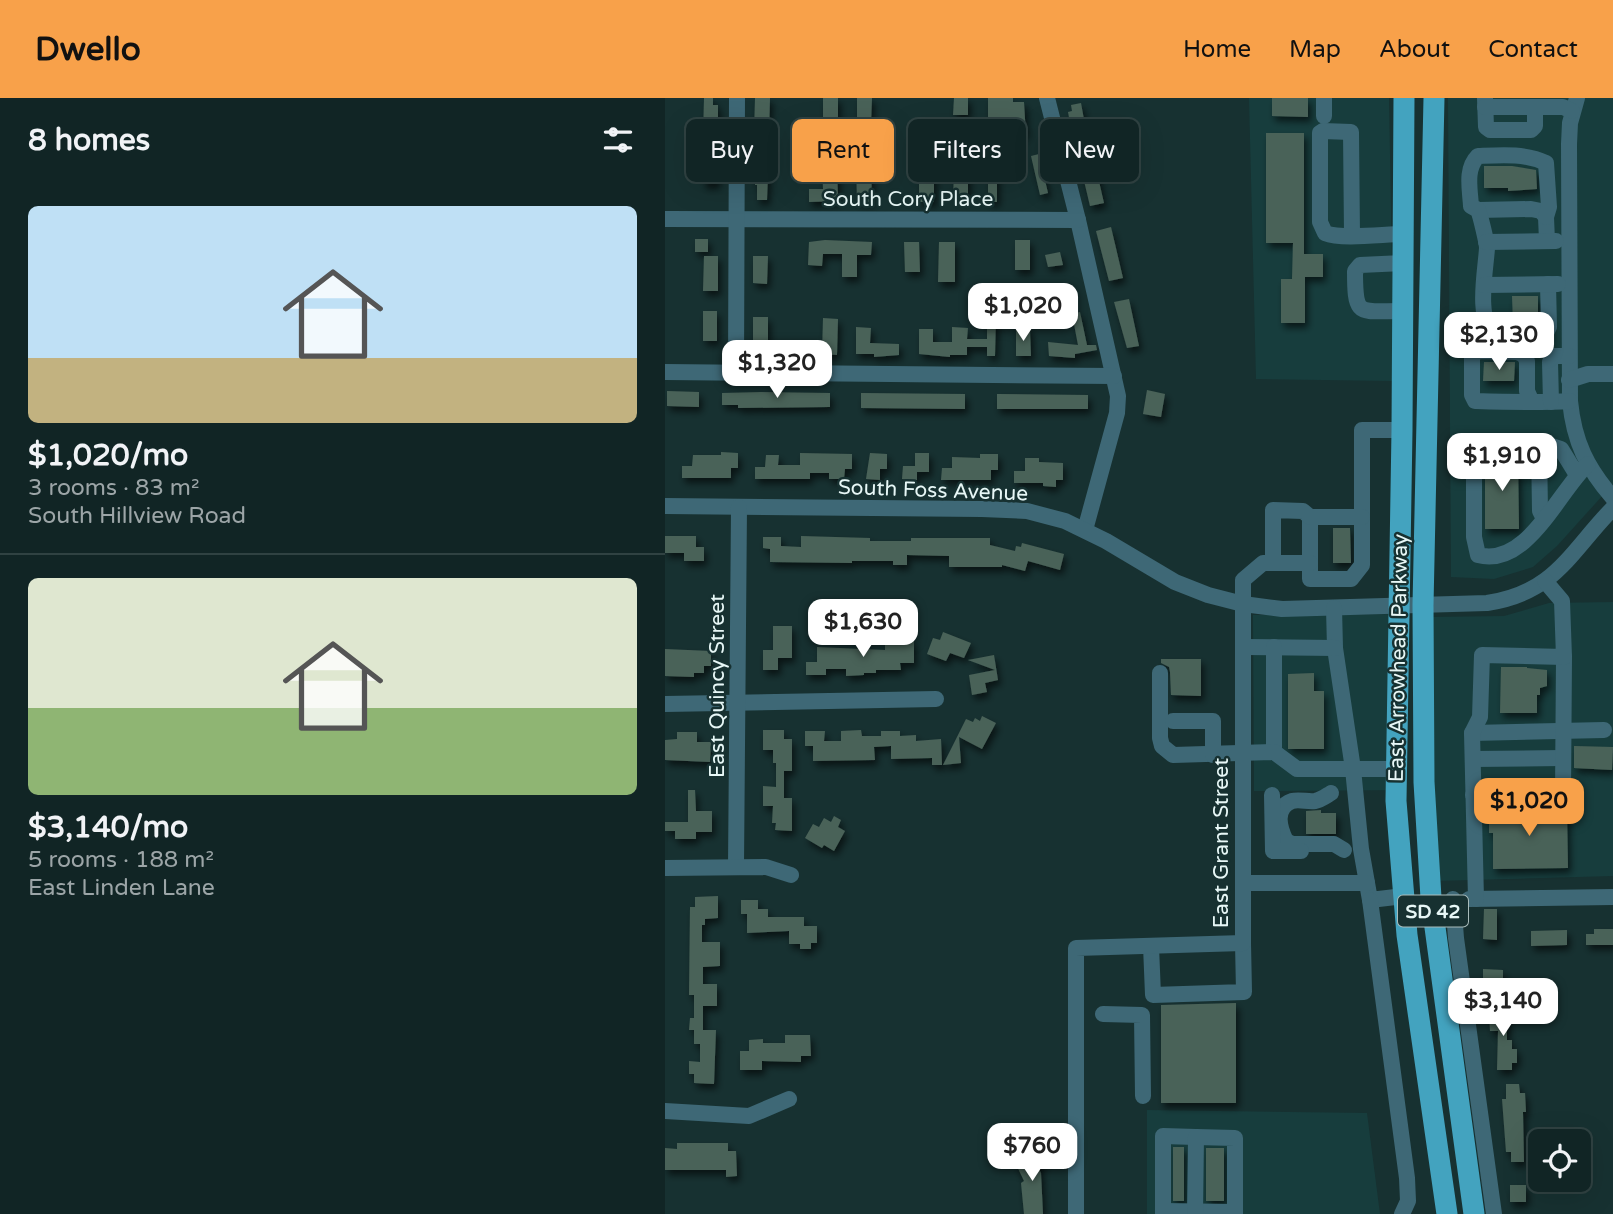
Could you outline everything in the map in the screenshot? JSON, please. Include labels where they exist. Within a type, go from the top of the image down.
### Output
[{"type":"main road","name":"East Arrowhead Parkway","points":[[1403,98],[1402,430],[1396,802],[1407,935],[1447,1214]]},
{"type":"main road","name":"East Arrowhead Parkway","points":[[1434,98],[1423,605],[1424,782],[1442,899],[1474,1214]]},
{"type":"street","points":[[736,372],[737,98]]},
{"type":"street","points":[[1047,98],[1118,396],[1117,413],[1085,530]]},
{"type":"street","points":[[1324,98],[1324,116]]},
{"type":"street","points":[[1535,107],[1535,126],[1531,130],[1490,130],[1486,127],[1485,102],[1535,107],[1575,105],[1569,144],[1569,380],[1582,470],[1526,541],[1511,552],[1486,557],[1478,555],[1476,445],[1561,449],[1582,470],[1613,498]]},
{"type":"street","points":[[1352,235],[1351,132],[1323,131],[1320,134],[1321,227],[1331,235],[1352,235],[1403,234]]},
{"type":"street","points":[[1546,217],[1541,211],[1531,209],[1478,210],[1471,206],[1469,170],[1472,162],[1478,156],[1510,155],[1546,163],[1549,207],[1546,217],[1546,241]]},
{"type":"street","points":[[1478,210],[1486,242],[1485,322],[1489,330],[1495,333],[1546,333],[1549,327],[1548,284]]},
{"type":"street","name":"South Cory Place","points":[[665,219],[1078,220]]},
{"type":"street","points":[[1486,242],[1569,240]]},
{"type":"street","points":[[1402,311],[1364,309],[1357,306],[1355,271],[1360,265],[1403,263]]},
{"type":"street","points":[[1484,285],[1569,284]]},
{"type":"street","points":[[1532,402],[1527,391],[1527,361],[1524,355],[1517,352],[1477,351],[1472,357],[1472,395],[1475,401],[1532,402],[1551,402],[1570,401]]},
{"type":"street","points":[[1551,402],[1550,362],[1553,356],[1569,356]]},
{"type":"street","points":[[665,372],[1114,376]]},
{"type":"street","points":[[1569,380],[1588,374],[1613,374]]},
{"type":"street","points":[[1310,517],[1310,579],[1351,579],[1362,565],[1359,517],[1362,430],[1402,430]]},
{"type":"street","points":[[1539,446],[1539,511],[1544,519]]},
{"type":"street","name":"South Foss Avenue","points":[[665,506],[1005,509],[1047,516],[1085,530],[1175,582],[1208,595],[1243,604],[1282,609],[1502,601],[1528,592],[1562,567],[1613,508]]},
{"type":"street","name":"East Quincy Street","points":[[736,866],[739,507]]},
{"type":"street","points":[[1310,569],[1273,563],[1273,510],[1303,511],[1310,517],[1359,517]]},
{"type":"street","name":"East Grant Street","points":[[1076,1214],[1076,948],[1243,943],[1243,580],[1263,563],[1273,563]]},
{"type":"street","points":[[1473,795],[1563,794],[1562,601],[1545,581]]},
{"type":"street","points":[[1334,608],[1335,648],[1406,1178],[1408,1201],[1402,1214]]},
{"type":"street","points":[[1243,647],[1335,648]]},
{"type":"street","points":[[1274,647],[1274,752]]},
{"type":"street","points":[[1476,899],[1472,733],[1480,717],[1482,655],[1564,657]]},
{"type":"street","points":[[1160,673],[1160,738],[1162,746],[1173,755],[1274,752],[1297,769],[1396,769]]},
{"type":"street","points":[[665,704],[936,699]]},
{"type":"street","points":[[1173,721],[1213,721],[1213,755]]},
{"type":"street","points":[[1472,733],[1604,730]]},
{"type":"street","points":[[1473,759],[1562,758]]},
{"type":"street","points":[[1242,793],[1355,793]]},
{"type":"street","points":[[1331,793],[1318,801],[1292,801],[1283,807],[1278,819],[1280,830],[1286,841],[1292,844],[1334,844],[1344,849]]},
{"type":"street","points":[[1272,794],[1273,851],[1361,849]]},
{"type":"street","points":[[665,868],[766,867],[791,875]]},
{"type":"street","points":[[1243,883],[1367,883]]},
{"type":"street","points":[[1370,900],[1404,897]]},
{"type":"street","points":[[1494,1214],[1458,952],[1442,899],[1613,897]]},
{"type":"street","points":[[1153,995],[1244,992],[1243,943]]},
{"type":"street","points":[[1143,1096],[1142,1016],[1153,995],[1150,946]]},
{"type":"street","points":[[1103,1014],[1142,1016]]},
{"type":"street","points":[[665,1111],[749,1116],[789,1099]]},
{"type":"street","points":[[1163,1136],[1235,1138],[1235,1213],[1163,1212],[1163,1136]]},
{"type":"street","points":[[1195,1213],[1196,1137]]},
{"type":"shaded area","points":[[1249,98],[1389,98],[1394,381],[1256,379]]},
{"type":"shaded area","points":[[1448,98],[1613,98],[1613,484],[1557,546],[1533,567],[1494,579],[1451,577]]},
{"type":"shaded area","points":[[1613,602],[1613,876],[1434,881],[1431,617],[1504,616],[1549,603]]},
{"type":"shaded area","points":[[1403,614],[1404,790],[1254,791],[1253,615]]},
{"type":"shaded area","points":[[1147,1110],[1367,1113],[1380,1214],[1147,1214]]},
{"type":"building","points":[[704,98],[713,98],[713,105],[718,105],[718,119],[703,119]]},
{"type":"building","points":[[755,98],[770,98],[769,119],[754,119]]},
{"type":"building","points":[[823,98],[838,98],[838,119],[823,119]]},
{"type":"building","points":[[857,98],[872,98],[871,119],[857,119]]},
{"type":"building","points":[[954,98],[968,98],[968,115],[953,115]]},
{"type":"building","points":[[988,98],[1013,98],[1013,102],[1024,102],[1025,119],[988,119]]},
{"type":"building","points":[[1272,98],[1308,98],[1308,117],[1272,116]]},
{"type":"building","points":[[1081,103],[1084,119],[1069,119],[1068,112],[1072,111],[1071,105]]},
{"type":"building","points":[[1266,133],[1304,133],[1304,254],[1323,254],[1323,277],[1305,277],[1305,323],[1281,323],[1281,279],[1292,279],[1293,243],[1266,243]]},
{"type":"building","points":[[1039,154],[1040,182],[1045,182],[1048,193],[1040,195],[1031,156]]},
{"type":"building","points":[[1484,166],[1512,166],[1536,170],[1537,189],[1508,191],[1508,188],[1484,188]]},
{"type":"building","points":[[755,182],[768,182],[767,200],[757,200]]},
{"type":"building","points":[[823,182],[838,182],[838,201],[809,202],[809,189],[823,189]]},
{"type":"building","points":[[856,182],[872,182],[872,202],[857,202]]},
{"type":"building","points":[[919,182],[934,182],[934,202],[919,202]]},
{"type":"building","points":[[954,182],[968,182],[968,198],[953,198]]},
{"type":"building","points":[[988,182],[997,182],[997,202],[988,202]]},
{"type":"building","points":[[1084,182],[1099,182],[1104,203],[1090,206]]},
{"type":"building","points":[[1111,227],[1123,278],[1109,281],[1096,231]]},
{"type":"building","points":[[695,239],[708,239],[708,252],[695,252]]},
{"type":"building","points":[[1015,240],[1030,240],[1030,270],[1015,270]]},
{"type":"building","points":[[809,242],[872,242],[871,255],[857,255],[857,277],[842,277],[842,254],[823,254],[822,266],[808,265]]},
{"type":"building","points":[[904,242],[919,242],[920,272],[905,272]]},
{"type":"building","points":[[939,242],[955,242],[955,282],[938,282]]},
{"type":"building","points":[[1060,252],[1063,265],[1048,267],[1045,255]]},
{"type":"building","points":[[704,256],[718,256],[718,291],[703,291]]},
{"type":"building","points":[[753,256],[768,256],[767,284],[753,283]]},
{"type":"building","points":[[1512,296],[1538,296],[1538,323],[1513,323]]},
{"type":"building","points":[[1129,299],[1139,346],[1127,348],[1114,302]]},
{"type":"building","points":[[703,311],[717,311],[717,341],[703,341]]},
{"type":"building","points":[[1080,312],[1087,345],[1096,345],[1097,350],[1075,354],[1075,358],[1049,356],[1048,342],[1078,345],[1072,314]]},
{"type":"building","points":[[987,316],[996,316],[995,356],[987,356],[987,347],[967,347],[967,355],[950,357],[919,354],[919,329],[933,329],[933,342],[952,342],[952,327],[968,328],[967,339],[987,339]]},
{"type":"building","points":[[753,317],[768,317],[768,343],[753,343]]},
{"type":"building","points":[[823,318],[838,319],[837,355],[822,354]]},
{"type":"building","points":[[856,327],[871,328],[870,343],[899,344],[899,355],[874,357],[874,354],[856,354]]},
{"type":"building","points":[[1016,329],[1030,329],[1031,356],[1016,356]]},
{"type":"building","points":[[1484,362],[1515,362],[1514,381],[1483,381]]},
{"type":"building","points":[[1147,390],[1165,394],[1161,417],[1143,414]]},
{"type":"building","points":[[667,391],[699,392],[699,407],[667,406]]},
{"type":"building","points":[[722,393],[830,393],[830,407],[738,408],[738,405],[722,405]]},
{"type":"building","points":[[861,393],[965,394],[965,409],[861,408]]},
{"type":"building","points":[[997,394],[1088,395],[1088,409],[997,409]]},
{"type":"building","points":[[721,452],[738,453],[738,468],[731,468],[731,478],[682,478],[682,466],[692,466],[693,455],[721,455]]},
{"type":"building","points":[[800,453],[852,454],[852,469],[845,469],[844,479],[829,479],[829,473],[810,473],[810,479],[755,479],[755,467],[765,467],[766,455],[779,455],[778,465],[800,465]]},
{"type":"building","points":[[870,453],[887,454],[887,469],[880,469],[880,480],[866,479]]},
{"type":"building","points":[[915,453],[929,453],[929,472],[917,472],[917,480],[902,479],[903,466],[915,466]]},
{"type":"building","points":[[980,454],[998,454],[998,470],[991,470],[991,480],[941,480],[942,468],[952,468],[952,457],[980,458]]},
{"type":"building","points":[[1494,456],[1518,456],[1519,529],[1485,529],[1485,461],[1494,461]]},
{"type":"building","points":[[1025,458],[1039,458],[1039,462],[1063,463],[1063,480],[1056,480],[1056,487],[1043,486],[1043,483],[1014,483],[1014,471],[1025,471]]},
{"type":"building","points":[[1333,528],[1350,528],[1351,563],[1333,563]]},
{"type":"building","points":[[665,536],[696,536],[696,547],[704,547],[704,561],[684,561],[684,553],[665,553]]},
{"type":"building","points":[[801,536],[870,538],[870,541],[990,538],[990,545],[1015,551],[1016,546],[1021,547],[1022,543],[1064,554],[1060,570],[1028,561],[1025,571],[1002,565],[949,567],[949,556],[907,555],[907,565],[893,565],[893,561],[770,562],[770,549],[763,548],[763,537],[781,537],[781,546],[801,547]]},
{"type":"building","points":[[773,626],[792,626],[792,658],[778,658],[778,670],[763,670],[763,650],[773,650]]},
{"type":"building","points":[[943,632],[971,643],[964,658],[950,653],[946,661],[927,654],[933,638],[940,640]]},
{"type":"building","points":[[891,640],[914,640],[914,663],[900,663],[901,670],[876,670],[876,673],[864,675],[846,676],[846,669],[826,669],[826,675],[806,675],[806,662],[817,662],[817,647],[885,650],[885,645],[891,645]]},
{"type":"building","points":[[665,649],[711,651],[711,666],[704,666],[704,673],[694,673],[694,677],[665,676]]},
{"type":"building","points":[[994,655],[998,680],[985,683],[987,692],[972,695],[969,675],[995,670],[968,660]]},
{"type":"building","points":[[1161,659],[1201,659],[1201,696],[1171,695],[1169,667],[1161,663]]},
{"type":"building","points":[[1501,667],[1547,670],[1547,686],[1540,688],[1540,695],[1537,695],[1537,713],[1500,713]]},
{"type":"building","points":[[1314,673],[1314,691],[1324,691],[1324,749],[1288,749],[1288,674]]},
{"type":"building","points":[[982,716],[996,723],[982,749],[959,737],[961,763],[943,765],[966,719],[973,722],[975,718],[980,721]]},
{"type":"building","points":[[763,730],[784,730],[784,739],[792,739],[792,771],[784,771],[784,798],[792,798],[792,831],[775,830],[776,823],[772,823],[773,806],[763,806],[763,786],[776,787],[776,763],[773,763],[773,750],[763,750]]},
{"type":"building","points":[[861,730],[862,736],[881,736],[881,731],[900,731],[900,736],[916,735],[916,741],[941,739],[942,765],[932,765],[932,758],[891,759],[891,746],[874,747],[875,760],[813,761],[813,746],[805,746],[805,731],[825,731],[824,741],[841,741],[841,731]]},
{"type":"building","points":[[677,732],[697,732],[697,742],[711,742],[710,762],[665,760],[665,740],[677,739]]},
{"type":"building","points":[[1574,746],[1613,747],[1612,770],[1574,768]]},
{"type":"building","points":[[688,790],[695,790],[696,811],[712,811],[712,832],[696,832],[696,839],[675,839],[675,831],[665,831],[665,822],[688,822]]},
{"type":"building","points":[[1489,805],[1516,805],[1516,809],[1567,809],[1568,868],[1493,869],[1493,833],[1489,833]]},
{"type":"building","points":[[1321,810],[1321,813],[1336,813],[1336,834],[1306,834],[1306,811]]},
{"type":"building","points":[[834,816],[841,820],[838,827],[845,831],[834,851],[824,845],[822,848],[805,838],[813,824],[819,827],[824,818],[831,822]]},
{"type":"building","points":[[718,896],[718,918],[705,919],[705,925],[702,925],[702,942],[720,942],[720,966],[703,967],[703,984],[717,984],[717,1006],[703,1006],[703,1030],[716,1030],[714,1084],[694,1083],[694,1074],[689,1074],[689,1061],[700,1062],[700,1044],[694,1044],[694,1030],[689,1030],[690,1018],[694,1018],[694,995],[689,995],[690,907],[695,907],[695,897]]},
{"type":"building","points":[[741,900],[758,900],[758,909],[768,909],[768,917],[804,917],[804,926],[817,926],[817,943],[811,943],[811,949],[800,949],[800,944],[789,944],[789,931],[747,933],[747,914],[741,914]]},
{"type":"building","points":[[1484,909],[1497,909],[1497,940],[1483,939]]},
{"type":"building","points":[[1594,929],[1613,929],[1613,945],[1586,945],[1586,934],[1594,934]]},
{"type":"building","points":[[1567,930],[1567,945],[1531,946],[1531,931]]},
{"type":"building","points":[[1483,969],[1503,970],[1503,986],[1483,985]]},
{"type":"building","points":[[1496,1002],[1507,1002],[1507,1040],[1512,1040],[1512,1049],[1517,1049],[1517,1063],[1512,1063],[1512,1070],[1497,1070],[1498,1031],[1490,1031],[1489,1011],[1497,1011]]},
{"type":"building","points":[[1236,1003],[1236,1103],[1161,1103],[1161,1005]]},
{"type":"building","points":[[785,1035],[810,1035],[811,1056],[801,1056],[801,1062],[762,1061],[762,1070],[740,1070],[740,1051],[749,1051],[749,1040],[763,1039],[763,1043],[785,1043]]},
{"type":"building","points":[[1506,1084],[1519,1084],[1520,1093],[1525,1093],[1524,1162],[1511,1162],[1511,1152],[1506,1152],[1502,1099],[1506,1099]]},
{"type":"building","points":[[677,1143],[728,1143],[728,1151],[736,1151],[737,1176],[726,1177],[726,1170],[665,1170],[665,1148],[677,1149]]},
{"type":"building","points":[[1173,1147],[1184,1147],[1184,1201],[1173,1201]]},
{"type":"building","points":[[1206,1148],[1224,1148],[1224,1201],[1206,1201]]},
{"type":"building","points":[[1039,1150],[1045,1163],[1038,1167],[1041,1173],[1043,1214],[1024,1214],[1021,1183],[1024,1181],[1015,1162]]},
{"type":"building","points":[[1510,1185],[1526,1185],[1526,1202],[1510,1202]]}]
